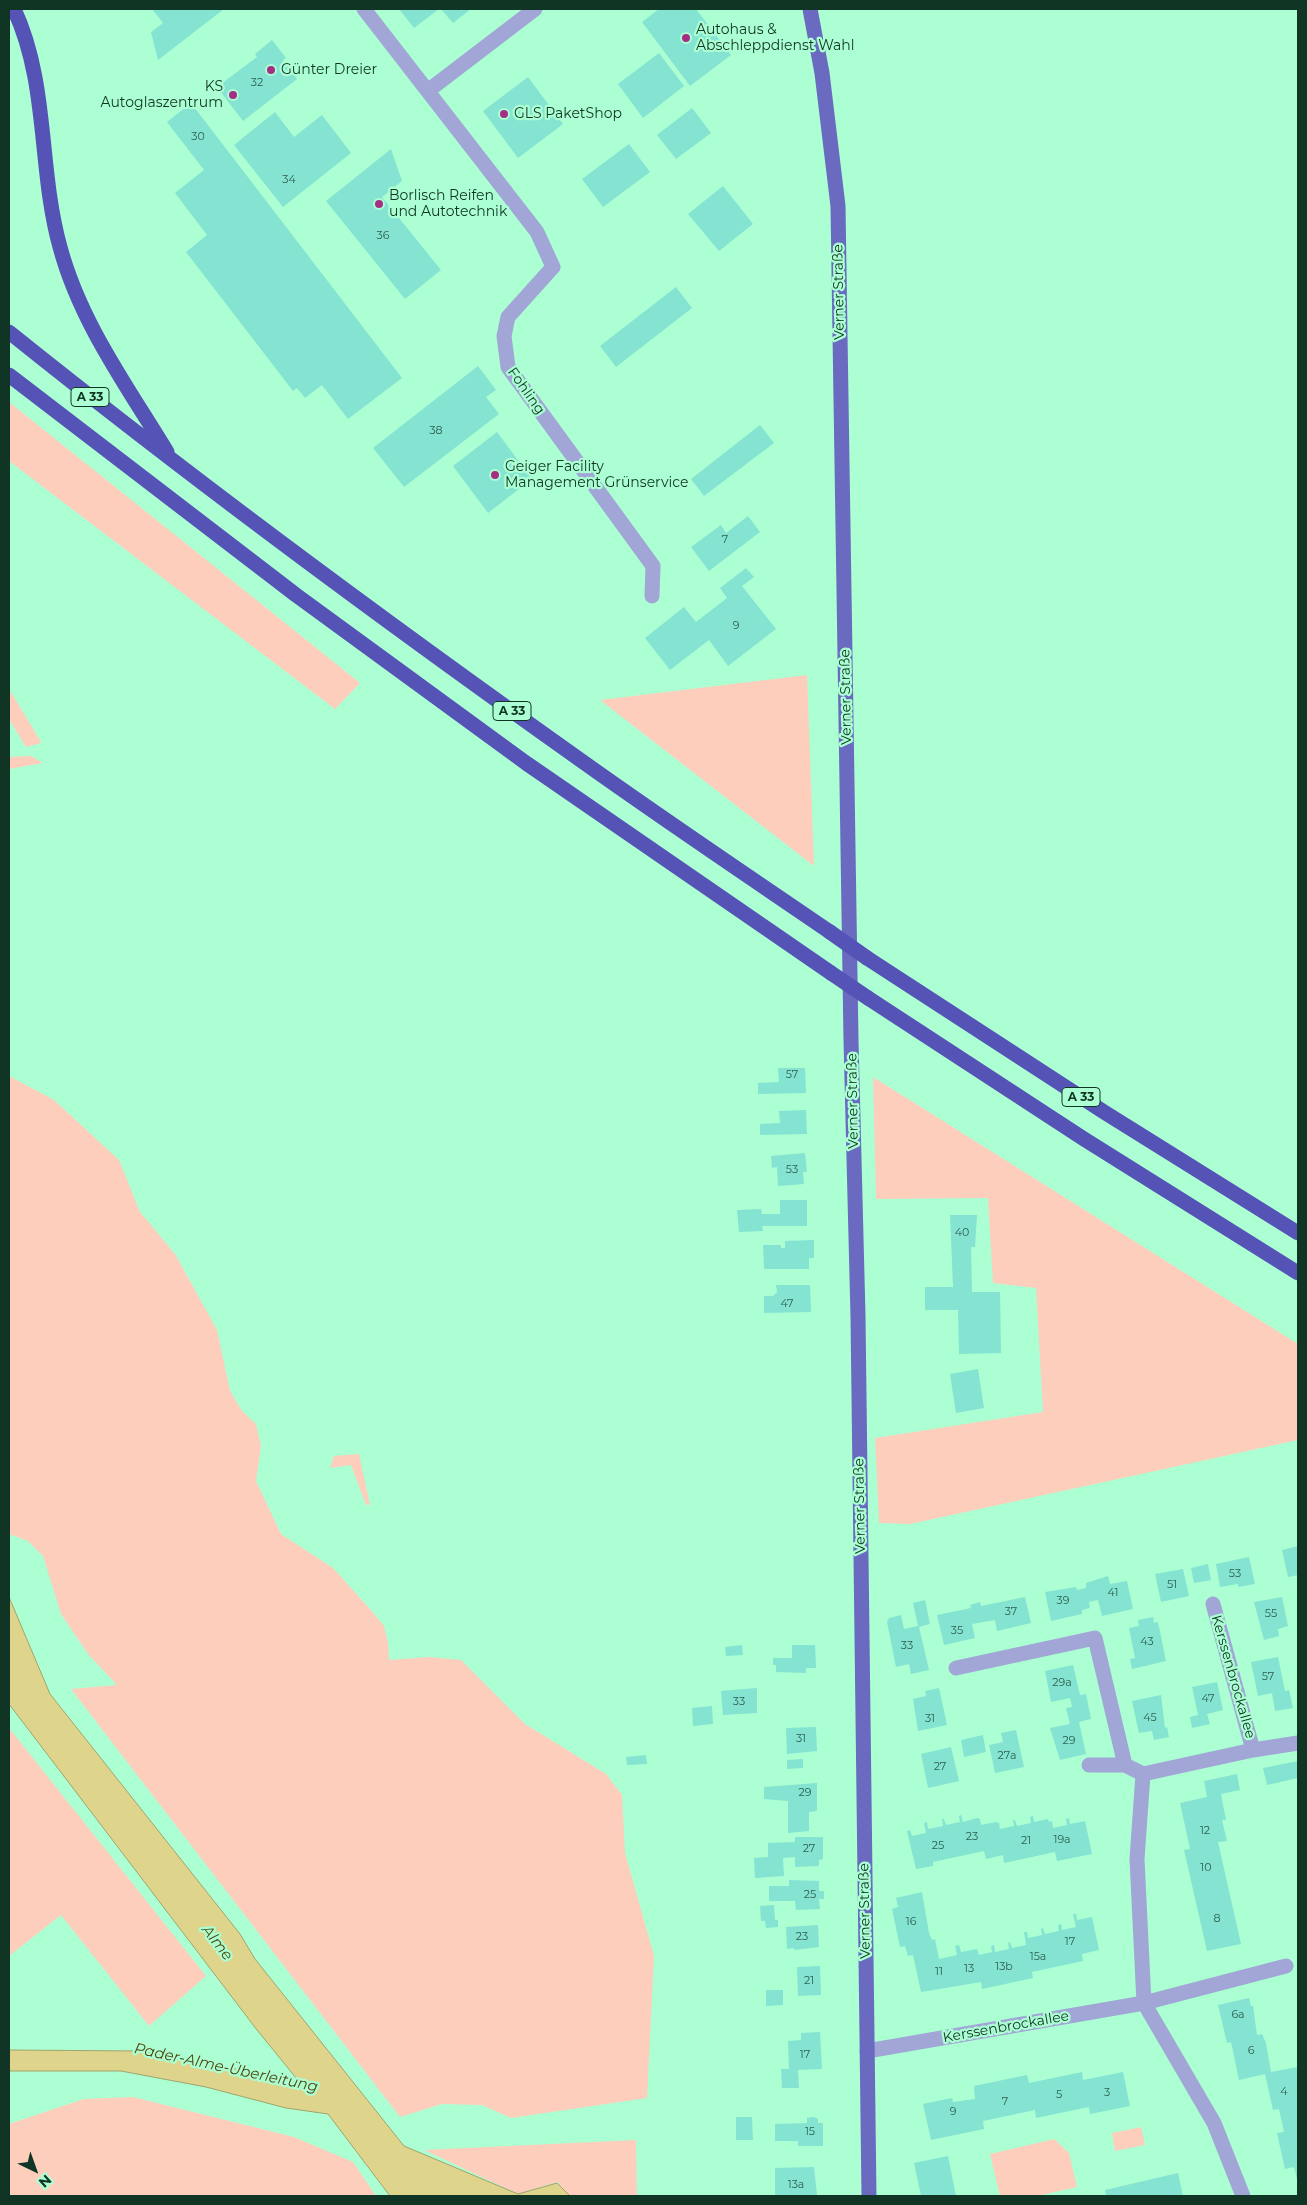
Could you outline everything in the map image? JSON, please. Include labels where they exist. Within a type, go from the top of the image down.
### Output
[{"type":"highway","points":[[14,9],[25,34],[35,70],[50,198],[60,247],[70,278],[98,340],[172,459]]},
{"type":"highway","name":"A 33","points":[[9,332],[172,459],[364,604],[586,764],[867,958],[1104,1112],[1298,1233]]},
{"type":"highway","name":"A 33","points":[[9,375],[296,595],[526,763],[830,973],[1084,1139],[1298,1273]]},
{"type":"main road","name":"Verner Straße","points":[[810,9],[822,73],[838,214],[851,1040],[858,1308],[869,2196]]},
{"type":"street","name":"Fohling","points":[[364,9],[429,90],[537,232],[553,267],[508,316],[504,336],[508,367],[653,566],[652,596]]},
{"type":"street","points":[[429,90],[535,9]]},
{"type":"street","name":"Kerssenbrockallee","points":[[1213,1604],[1253,1750]]},
{"type":"street","points":[[956,1668],[1095,1638],[1125,1765]]},
{"type":"street","name":"Kerssenbrockallee","points":[[1143,1774],[1253,1750],[1298,1743]]},
{"type":"street","points":[[1089,1765],[1125,1765],[1143,1774],[1137,1860],[1144,2003],[1214,2123],[1242,2196]]},
{"type":"street","name":"Kerssenbrockallee","points":[[867,2051],[1144,2003],[1286,1966]]},
{"type":"shaded area","points":[[9,402],[360,683],[335,709],[9,461]]},
{"type":"shaded area","points":[[807,675],[814,866],[600,700]]},
{"type":"shaded area","points":[[9,689],[41,743],[26,747],[9,719]]},
{"type":"shaded area","points":[[31,756],[43,763],[9,769],[9,757]]},
{"type":"shaded area","points":[[9,1076],[54,1100],[119,1160],[140,1212],[175,1254],[217,1330],[230,1391],[242,1411],[256,1424],[261,1446],[256,1481],[281,1534],[333,1568],[370,1609],[384,1626],[389,1660],[429,1657],[461,1660],[525,1724],[606,1774],[622,1795],[625,1853],[654,1956],[647,2098],[511,2118],[482,2105],[442,2104],[400,2117],[71,1689],[117,1685],[88,1654],[61,1614],[43,1556],[28,1541],[9,1534]]},
{"type":"shaded area","points":[[873,1077],[1298,1344],[1298,1440],[910,1524],[879,1523],[875,1438],[1043,1412],[1036,1288],[993,1283],[988,1198],[876,1199]]},
{"type":"shaded area","points":[[359,1454],[370,1505],[366,1505],[351,1465],[330,1468],[334,1456]]},
{"type":"shaded area","points":[[9,1728],[206,1976],[149,2026],[61,1915],[9,1956]]},
{"type":"shaded area","points":[[133,2097],[294,2137],[353,2162],[376,2196],[9,2196],[9,2124],[84,2099]]},
{"type":"shaded area","points":[[1141,2127],[1145,2145],[1115,2151],[1112,2133]]},
{"type":"shaded area","points":[[1054,2139],[1069,2153],[1077,2187],[1037,2196],[1000,2196],[990,2154]]},
{"type":"shaded area","points":[[636,2140],[637,2196],[570,2196],[557,2182],[518,2194],[424,2150]]},
{"type":"water","points":[[9,1597],[50,1694],[240,1934],[255,1959],[404,2146],[518,2194],[557,2183],[570,2196],[390,2196],[328,2114],[286,2108],[206,2087],[121,2071],[9,2071],[9,2050],[141,2051],[197,2060],[301,2084],[257,2030],[9,1704]]},
{"type":"building","points":[[152,9],[224,9],[158,60],[151,32],[163,23]]},
{"type":"building","points":[[399,9],[439,9],[414,28]]},
{"type":"building","points":[[441,9],[471,9],[453,23]]},
{"type":"building","name":"Autohaus & Abschleppdienst Wahl","points":[[659,9],[696,9],[731,55],[690,86],[642,22]]},
{"type":"building","points":[[272,40],[286,58],[283,60],[297,79],[243,121],[217,87],[257,57],[255,54]]},
{"type":"building","points":[[659,53],[684,86],[643,118],[618,84]]},
{"type":"building","points":[[528,77],[563,124],[518,158],[483,111]]},
{"type":"building","points":[[191,103],[402,378],[348,419],[322,385],[305,398],[297,388],[293,391],[186,252],[207,235],[175,193],[204,170],[167,122]]},
{"type":"building","points":[[692,108],[711,133],[676,159],[657,135]]},
{"type":"building","points":[[275,112],[294,137],[322,115],[351,153],[283,207],[234,145]]},
{"type":"building","points":[[629,144],[650,172],[603,207],[582,179]]},
{"type":"building","points":[[391,149],[402,181],[382,197],[441,270],[405,299],[326,201]]},
{"type":"building","points":[[723,186],[753,224],[719,251],[688,214]]},
{"type":"building","points":[[676,287],[692,308],[616,367],[600,346]]},
{"type":"building","points":[[478,366],[496,390],[486,397],[499,414],[404,487],[373,448]]},
{"type":"building","points":[[760,425],[774,443],[704,496],[691,479]]},
{"type":"building","points":[[497,432],[532,479],[488,513],[453,466]]},
{"type":"building","points":[[748,516],[760,532],[709,571],[691,547],[721,525],[726,533]]},
{"type":"building","points":[[746,568],[754,577],[742,586],[776,629],[728,666],[709,640],[670,670],[645,638],[684,607],[696,622],[727,598],[720,588]]},
{"type":"building","points":[[778,1068],[805,1068],[806,1093],[758,1094],[758,1083],[779,1082]]},
{"type":"building","points":[[806,1110],[807,1134],[760,1135],[760,1124],[780,1123],[779,1111]]},
{"type":"building","points":[[805,1153],[807,1172],[803,1172],[804,1184],[778,1186],[777,1167],[772,1168],[771,1156]]},
{"type":"building","points":[[780,1200],[807,1200],[807,1226],[762,1226],[763,1231],[739,1232],[737,1210],[761,1209],[762,1214],[780,1214]]},
{"type":"building","points":[[950,1215],[977,1215],[975,1247],[971,1247],[972,1292],[1000,1292],[1001,1353],[959,1354],[958,1310],[925,1310],[925,1287],[953,1287]]},
{"type":"building","points":[[814,1240],[814,1258],[809,1258],[809,1269],[764,1269],[763,1245],[781,1245],[781,1248],[785,1248],[785,1241]]},
{"type":"building","points":[[776,1285],[810,1285],[811,1312],[764,1313],[764,1296],[773,1296],[777,1292]]},
{"type":"building","points":[[978,1369],[984,1408],[956,1413],[950,1374]]},
{"type":"building","points":[[1298,1546],[1298,1575],[1288,1577],[1282,1550]]},
{"type":"building","points":[[1249,1557],[1255,1584],[1238,1587],[1238,1584],[1220,1587],[1216,1564]]},
{"type":"building","points":[[1208,1564],[1211,1580],[1194,1583],[1191,1568]]},
{"type":"building","points":[[1183,1569],[1189,1596],[1161,1602],[1155,1574]]},
{"type":"building","points":[[1108,1576],[1110,1584],[1127,1581],[1133,1609],[1102,1616],[1098,1600],[1089,1602],[1090,1608],[1082,1610],[1082,1614],[1051,1621],[1045,1592],[1076,1587],[1077,1590],[1086,1588],[1086,1583]]},
{"type":"building","points":[[1025,1597],[1031,1623],[997,1631],[995,1620],[972,1624],[975,1638],[944,1645],[937,1615],[971,1608],[970,1605],[980,1602],[981,1606]]},
{"type":"building","points":[[1282,1597],[1288,1626],[1278,1629],[1279,1636],[1264,1640],[1254,1602]]},
{"type":"building","points":[[925,1600],[930,1624],[919,1627],[929,1670],[911,1674],[909,1664],[896,1667],[887,1622],[889,1618],[901,1615],[904,1629],[918,1626],[913,1603]]},
{"type":"building","points":[[1153,1617],[1154,1623],[1158,1622],[1166,1661],[1132,1669],[1130,1659],[1135,1658],[1129,1628],[1139,1626],[1138,1620]]},
{"type":"building","points":[[742,1645],[743,1655],[726,1656],[725,1647]]},
{"type":"building","points":[[792,1645],[815,1645],[816,1668],[806,1668],[806,1673],[776,1672],[773,1658],[792,1658]]},
{"type":"building","points":[[1278,1657],[1285,1691],[1289,1690],[1293,1708],[1275,1711],[1272,1693],[1258,1696],[1251,1662]]},
{"type":"building","points":[[1073,1665],[1080,1695],[1086,1694],[1091,1719],[1079,1722],[1086,1754],[1060,1760],[1050,1728],[1070,1724],[1066,1708],[1072,1707],[1070,1698],[1051,1702],[1045,1671]]},
{"type":"building","points":[[1217,1682],[1223,1710],[1207,1714],[1210,1724],[1192,1728],[1190,1717],[1198,1715],[1192,1687]]},
{"type":"building","points":[[757,1688],[757,1713],[723,1715],[721,1691]]},
{"type":"building","points":[[939,1688],[947,1725],[918,1731],[913,1699],[926,1696],[925,1691]]},
{"type":"building","points":[[1161,1695],[1165,1728],[1167,1727],[1169,1737],[1154,1740],[1152,1731],[1139,1733],[1132,1701]]},
{"type":"building","points":[[712,1706],[713,1724],[693,1726],[692,1708]]},
{"type":"building","points":[[816,1727],[817,1751],[787,1754],[786,1728]]},
{"type":"building","points":[[1016,1730],[1024,1767],[995,1773],[989,1745],[1003,1742],[1001,1733]]},
{"type":"building","points":[[983,1735],[986,1752],[964,1757],[961,1740]]},
{"type":"building","points":[[951,1747],[959,1781],[928,1788],[921,1754]]},
{"type":"building","points":[[646,1755],[647,1764],[627,1765],[626,1757]]},
{"type":"building","points":[[803,1759],[803,1768],[787,1769],[787,1760]]},
{"type":"building","points":[[1298,1761],[1298,1778],[1267,1785],[1263,1768]]},
{"type":"building","points":[[1237,1774],[1240,1790],[1221,1794],[1226,1820],[1222,1820],[1227,1841],[1218,1842],[1241,1944],[1207,1951],[1184,1850],[1190,1849],[1180,1803],[1207,1797],[1204,1781]]},
{"type":"building","points":[[817,1783],[817,1811],[809,1812],[809,1831],[788,1833],[788,1801],[764,1799],[764,1787]]},
{"type":"building","points":[[961,1815],[963,1822],[977,1818],[980,1819],[981,1825],[999,1823],[1000,1829],[1014,1826],[1013,1820],[1015,1820],[1017,1826],[1031,1823],[1030,1817],[1033,1816],[1034,1822],[1048,1819],[1049,1822],[1052,1821],[1053,1828],[1067,1825],[1066,1819],[1069,1818],[1070,1824],[1085,1821],[1092,1854],[1057,1861],[1055,1852],[1004,1863],[1003,1855],[986,1859],[984,1851],[933,1862],[933,1866],[916,1869],[907,1831],[910,1830],[912,1836],[926,1833],[924,1823],[927,1822],[928,1829],[943,1826],[942,1819],[944,1819],[946,1825],[960,1822],[959,1816]]},
{"type":"building","points":[[795,1837],[823,1837],[823,1859],[819,1860],[819,1866],[795,1867],[795,1857],[783,1858],[784,1876],[755,1878],[754,1858],[768,1857],[768,1843],[795,1842]]},
{"type":"building","points":[[789,1880],[819,1881],[819,1891],[824,1891],[824,1899],[819,1899],[820,1909],[796,1910],[795,1901],[769,1901],[769,1886],[789,1886]]},
{"type":"building","points":[[922,1892],[929,1933],[932,1940],[935,1939],[939,1959],[957,1955],[955,1946],[959,1945],[961,1952],[977,1949],[979,1955],[992,1952],[991,1946],[994,1945],[995,1952],[1009,1949],[1008,1943],[1010,1942],[1012,1948],[1026,1945],[1024,1932],[1027,1932],[1028,1938],[1042,1935],[1041,1929],[1043,1928],[1045,1934],[1059,1931],[1058,1925],[1061,1924],[1062,1930],[1076,1927],[1073,1914],[1076,1914],[1077,1920],[1092,1917],[1099,1950],[1082,1954],[1083,1961],[1032,1972],[1033,1978],[982,1989],[981,1982],[921,1992],[913,1955],[908,1956],[905,1946],[900,1947],[892,1909],[898,1907],[896,1898]]},
{"type":"building","points":[[774,1905],[775,1920],[778,1920],[778,1927],[766,1928],[765,1921],[761,1921],[760,1906]]},
{"type":"building","points":[[818,1925],[819,1947],[787,1949],[786,1927]]},
{"type":"building","points":[[820,1966],[821,1995],[798,1996],[797,1967]]},
{"type":"building","points":[[766,1990],[783,1990],[783,2005],[766,2006]]},
{"type":"building","points":[[1249,1998],[1251,2006],[1253,2006],[1257,2035],[1262,2034],[1266,2043],[1271,2072],[1298,2067],[1298,2183],[1294,2167],[1285,2169],[1277,2133],[1284,2132],[1279,2109],[1273,2110],[1265,2074],[1239,2080],[1231,2042],[1227,2043],[1218,2005]]},
{"type":"building","points":[[820,2032],[822,2069],[798,2070],[799,2088],[782,2088],[781,2069],[789,2069],[788,2041],[801,2040],[801,2033]]},
{"type":"building","points":[[1082,2072],[1083,2080],[1123,2072],[1130,2106],[1090,2114],[1089,2107],[1036,2118],[1035,2110],[983,2121],[984,2129],[931,2140],[923,2104],[952,2098],[953,2102],[975,2099],[974,2086],[1027,2075],[1029,2083]]},
{"type":"building","points":[[736,2117],[752,2117],[753,2140],[736,2140]]},
{"type":"building","points":[[814,2117],[818,2119],[818,2123],[823,2123],[823,2146],[798,2146],[798,2141],[775,2141],[775,2124],[807,2123],[807,2118]]},
{"type":"building","points":[[948,2156],[956,2196],[921,2196],[914,2163]]},
{"type":"building","points":[[814,2167],[817,2195],[775,2196],[775,2168]]},
{"type":"building","points":[[1178,2173],[1183,2196],[1106,2196],[1105,2190]]},
{"type":"place","name":"Autohaus & Abschleppdienst Wahl","points":[[686,38]]},
{"type":"place","name":"Günter Dreier","points":[[271,70]]},
{"type":"place","name":"KS Autoglaszentrum","points":[[233,95]]},
{"type":"place","name":"GLS PaketShop","points":[[504,114]]},
{"type":"place","name":"Borlisch Reifen und Autotechnik","points":[[379,204]]},
{"type":"place","name":"Geiger Facility Management Grünservice","points":[[495,475]]},
{"type":"water label","name":"Alme","points":[[217,1943]]},
{"type":"water label","name":"Pader-Alme-Überleitung","points":[[226,2068]]}]
